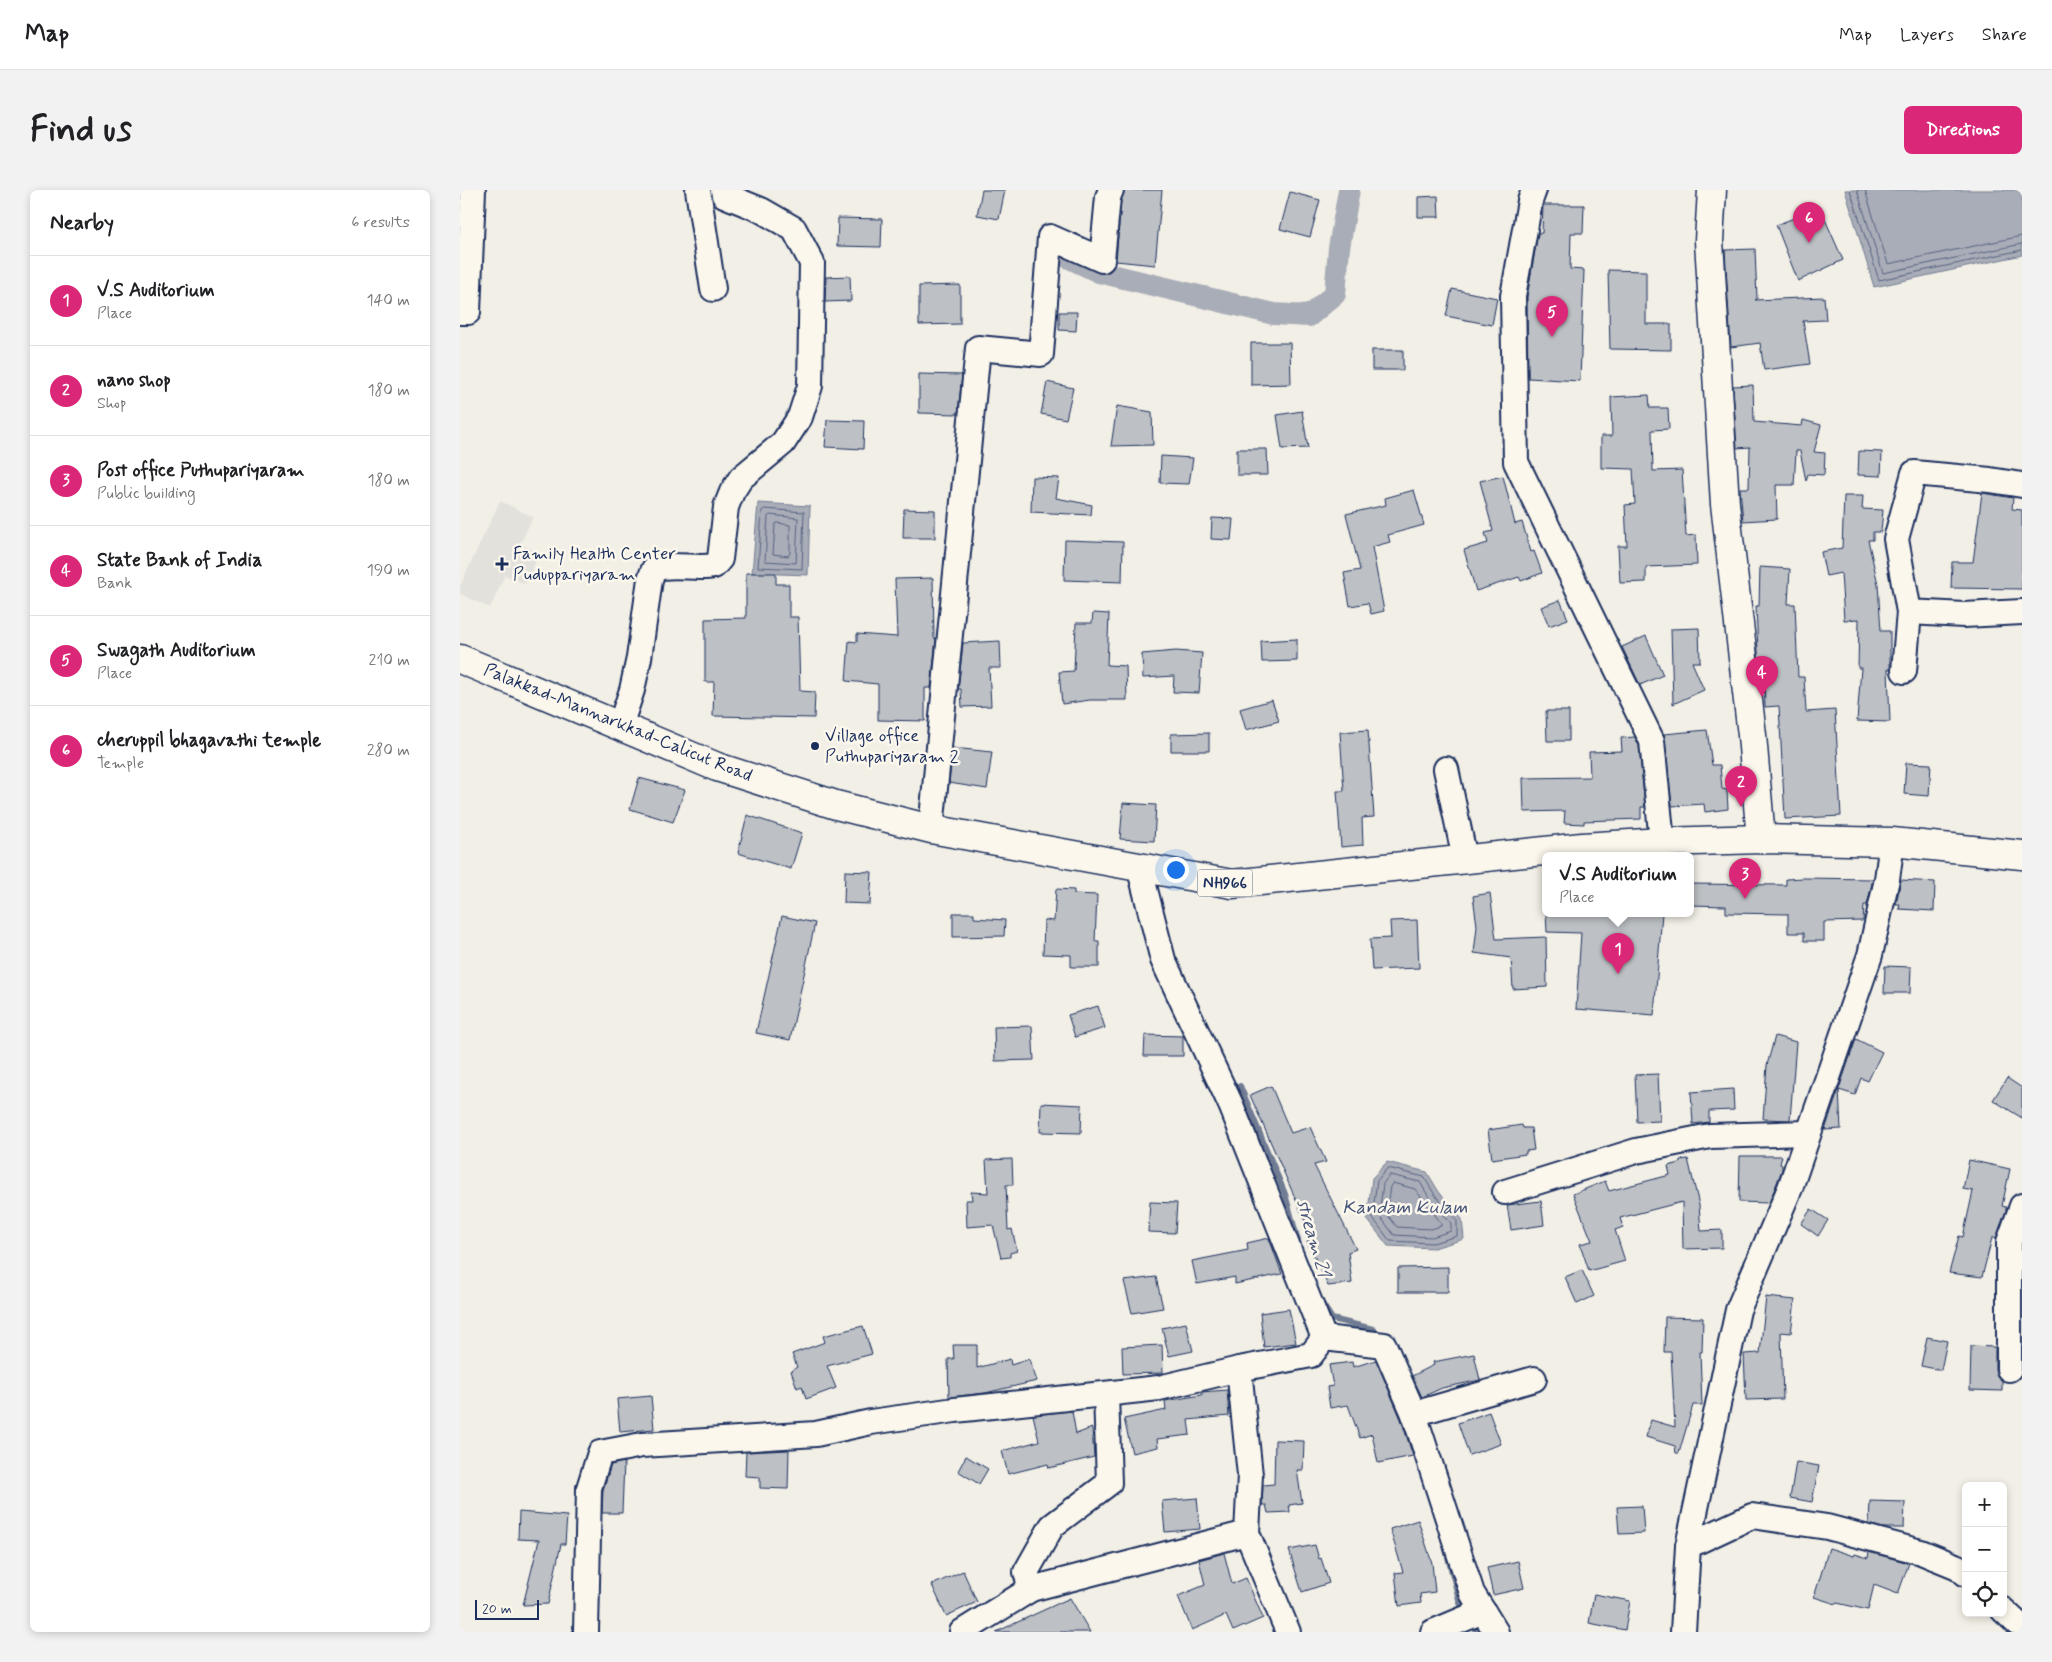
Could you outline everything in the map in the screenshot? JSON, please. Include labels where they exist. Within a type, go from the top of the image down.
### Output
[{"type":"main road","points":[[1712,190],[1709,241],[1725,504],[1752,735],[1761,840]]},
{"type":"main road","name":"Palakkad-Mannarkkad-Calicut Road","points":[[460,659],[717,767],[836,805],[930,829],[1232,884],[1582,847],[1662,842],[1761,840],[1892,842],[2022,855]]},
{"type":"street","points":[[460,312],[468,312],[473,190]]},
{"type":"street","points":[[698,190],[713,289]]},
{"type":"street","points":[[620,726],[632,690],[650,579],[654,570],[662,566],[703,568],[714,566],[720,559],[726,507],[732,492],[741,478],[783,443],[800,417],[810,386],[812,263],[794,229],[761,210],[724,195],[723,190]]},
{"type":"street","points":[[930,829],[978,348],[1041,354],[1050,237],[1102,260],[1110,190]]},
{"type":"street","points":[[1534,190],[1530,201],[1513,296],[1516,462],[1652,741],[1662,842]]},
{"type":"street","points":[[1904,671],[1909,612],[1896,539],[1914,473],[2022,485]]},
{"type":"street","points":[[1909,612],[1964,615],[2022,612]]},
{"type":"street","points":[[1446,769],[1465,859]]},
{"type":"street","points":[[1683,1632],[1688,1546],[1738,1310],[1790,1188],[1870,955],[1892,842]]},
{"type":"street","points":[[1138,866],[1164,960],[1231,1105],[1324,1338]]},
{"type":"street","points":[[1505,1192],[1636,1151],[1710,1136],[1808,1132]]},
{"type":"street","points":[[2009,1369],[2009,1242],[2022,1206]]},
{"type":"street","points":[[586,1632],[590,1488],[600,1453],[642,1445],[816,1434],[871,1422],[955,1410],[1159,1388],[1239,1369],[1312,1355],[1324,1338]]},
{"type":"street","points":[[1324,1338],[1384,1345],[1414,1414],[1472,1592],[1496,1632]]},
{"type":"street","points":[[1239,1369],[1250,1475],[1247,1533],[1288,1632]]},
{"type":"street","points":[[1414,1414],[1534,1379]]},
{"type":"street","points":[[1031,1589],[1026,1572],[1052,1526],[1109,1483],[1106,1394]]},
{"type":"street","points":[[1688,1546],[1752,1516],[1827,1527],[1920,1552],[1958,1567],[1964,1572]]},
{"type":"street","points":[[962,1632],[1031,1589],[1247,1533]]},
{"type":"street","points":[[1433,1632],[1483,1611]]},
{"type":"shaded area","name":"Family Health Center Puduppariyaram","points":[[500,501],[533,517],[520,544],[540,553],[525,584],[505,575],[490,608],[460,594],[460,586]]},
{"type":"water","points":[[1845,190],[2022,190],[2022,255],[1874,287]]},
{"type":"water","points":[[758,503],[810,506],[808,575],[752,573]]},
{"type":"water","name":"Kandam Kulam","points":[[1387,1162],[1427,1172],[1439,1192],[1462,1219],[1464,1239],[1434,1248],[1388,1246],[1367,1219],[1372,1178]]},
{"type":"building","points":[[982,190],[1005,190],[999,219],[977,215]]},
{"type":"building","points":[[1124,190],[1162,190],[1155,265],[1116,261],[1121,200]]},
{"type":"building","points":[[1290,192],[1320,200],[1310,237],[1280,229]]},
{"type":"building","points":[[1438,196],[1439,217],[1418,217],[1418,197]]},
{"type":"building","points":[[1543,205],[1584,205],[1583,233],[1571,233],[1570,269],[1584,270],[1580,381],[1528,378],[1527,297],[1538,233],[1542,233]]},
{"type":"building","points":[[1820,208],[1843,260],[1798,281],[1776,225]]},
{"type":"building","points":[[838,218],[882,219],[881,247],[837,246]]},
{"type":"building","points":[[1755,249],[1757,299],[1755,300],[1824,297],[1826,320],[1803,321],[1810,364],[1764,370],[1760,343],[1731,347],[1725,250]]},
{"type":"building","points":[[1608,270],[1646,271],[1646,324],[1671,324],[1671,350],[1610,349]]},
{"type":"building","points":[[850,276],[851,301],[825,302],[826,277]]},
{"type":"building","points":[[960,285],[960,324],[919,325],[919,286]]},
{"type":"building","points":[[1452,289],[1497,298],[1492,325],[1446,316]]},
{"type":"building","points":[[1059,312],[1077,312],[1076,331],[1059,330]]},
{"type":"building","points":[[1251,343],[1290,343],[1291,384],[1251,385]]},
{"type":"building","points":[[1372,350],[1403,350],[1403,370],[1372,370]]},
{"type":"building","points":[[919,374],[962,375],[958,414],[919,413]]},
{"type":"building","points":[[1047,382],[1073,388],[1066,419],[1041,414]]},
{"type":"building","points":[[1753,385],[1754,422],[1802,426],[1803,420],[1821,425],[1814,452],[1825,453],[1824,475],[1808,474],[1806,481],[1800,451],[1796,451],[1794,485],[1776,485],[1777,519],[1743,521],[1740,488],[1749,488],[1750,447],[1737,448],[1733,386]]},
{"type":"building","points":[[1649,395],[1650,408],[1668,408],[1669,429],[1652,430],[1653,471],[1682,470],[1686,536],[1696,535],[1697,565],[1646,567],[1646,582],[1620,583],[1618,546],[1627,546],[1625,505],[1635,504],[1633,469],[1601,468],[1601,436],[1612,436],[1611,397]]},
{"type":"building","points":[[1117,406],[1152,412],[1153,445],[1111,446]]},
{"type":"building","points":[[1302,411],[1308,448],[1282,449],[1277,415]]},
{"type":"building","points":[[827,420],[864,421],[863,449],[825,447]]},
{"type":"building","points":[[1237,449],[1267,449],[1268,475],[1237,475]]},
{"type":"building","points":[[1859,451],[1882,452],[1881,476],[1858,475]]},
{"type":"building","points":[[1161,456],[1193,458],[1189,484],[1160,483]]},
{"type":"building","points":[[1503,476],[1515,524],[1522,522],[1531,552],[1534,551],[1542,573],[1521,581],[1519,577],[1476,591],[1464,550],[1488,543],[1485,533],[1493,531],[1480,481]]},
{"type":"building","points":[[1032,477],[1059,478],[1056,498],[1092,505],[1091,515],[1031,512]]},
{"type":"building","points":[[1414,490],[1424,525],[1388,535],[1390,542],[1372,547],[1384,611],[1371,614],[1368,603],[1350,606],[1344,573],[1360,570],[1346,514],[1386,505],[1385,498]]},
{"type":"building","points":[[1982,493],[2013,498],[2012,509],[2022,510],[2022,589],[1951,588],[1952,562],[1973,562]]},
{"type":"building","points":[[1844,496],[1863,496],[1862,509],[1883,510],[1881,532],[1873,532],[1873,540],[1868,540],[1878,584],[1881,631],[1890,631],[1890,669],[1888,669],[1890,722],[1857,721],[1861,668],[1858,668],[1859,619],[1844,620],[1841,573],[1826,576],[1821,552],[1842,548]]},
{"type":"building","points":[[904,509],[935,510],[935,538],[903,538]]},
{"type":"building","points":[[1212,518],[1233,519],[1231,540],[1211,539]]},
{"type":"building","points":[[1065,540],[1123,542],[1122,582],[1064,580]]},
{"type":"building","points":[[1760,567],[1790,569],[1788,604],[1795,604],[1798,677],[1804,677],[1806,712],[1835,710],[1841,816],[1785,819],[1779,706],[1765,707],[1764,675],[1761,676],[1758,651],[1756,606],[1759,606]]},
{"type":"building","points":[[746,573],[776,573],[776,584],[789,584],[789,617],[798,617],[800,691],[815,692],[814,718],[713,716],[714,682],[705,682],[705,619],[746,618]]},
{"type":"building","points":[[933,578],[934,638],[936,639],[931,688],[925,688],[925,721],[878,720],[878,684],[846,681],[849,641],[857,642],[857,634],[897,637],[895,579]]},
{"type":"building","points":[[1560,600],[1568,619],[1549,626],[1541,607]]},
{"type":"building","points":[[1093,613],[1109,614],[1107,665],[1126,666],[1127,700],[1090,700],[1062,704],[1059,672],[1074,671],[1076,623],[1092,623]]},
{"type":"building","points":[[1699,628],[1700,662],[1692,662],[1704,690],[1673,704],[1671,629]]},
{"type":"building","points":[[1646,636],[1663,675],[1640,685],[1622,647]]},
{"type":"building","points":[[1297,639],[1297,661],[1262,662],[1261,641]]},
{"type":"building","points":[[1000,641],[1001,668],[989,668],[991,706],[962,707],[961,689],[958,689],[963,643]]},
{"type":"building","points":[[1176,651],[1202,653],[1199,693],[1173,692],[1174,676],[1143,678],[1142,654]]},
{"type":"building","points":[[1272,700],[1279,721],[1246,730],[1240,709]]},
{"type":"building","points":[[1546,711],[1569,711],[1569,741],[1547,741]]},
{"type":"building","points":[[1368,730],[1374,817],[1362,818],[1363,845],[1341,847],[1337,791],[1344,791],[1340,732]]},
{"type":"building","points":[[1707,730],[1712,765],[1720,765],[1722,789],[1727,790],[1728,809],[1705,812],[1704,804],[1672,806],[1664,734]]},
{"type":"building","points":[[1209,733],[1209,751],[1171,751],[1171,734]]},
{"type":"building","points":[[1635,737],[1639,745],[1645,807],[1641,807],[1641,819],[1584,821],[1584,824],[1564,823],[1565,811],[1524,812],[1523,778],[1590,777],[1589,752],[1622,751],[1621,738]]},
{"type":"building","points":[[953,748],[992,752],[987,789],[949,783]]},
{"type":"building","points":[[1906,763],[1931,764],[1929,796],[1904,794]]},
{"type":"building","points":[[639,778],[685,790],[673,822],[630,809]]},
{"type":"building","points":[[1123,803],[1156,805],[1154,841],[1120,839]]},
{"type":"building","points":[[747,815],[802,833],[791,869],[738,853]]},
{"type":"building","points":[[845,871],[872,872],[870,904],[844,903]]},
{"type":"building","points":[[1786,879],[1873,879],[1867,905],[1864,905],[1863,921],[1824,922],[1824,941],[1804,941],[1804,933],[1788,933],[1788,914],[1726,913],[1726,906],[1694,905],[1694,884],[1786,885]]},
{"type":"building","points":[[1901,880],[1935,882],[1934,911],[1899,909],[1900,904],[1896,904]]},
{"type":"building","points":[[1056,889],[1074,890],[1074,894],[1097,895],[1095,941],[1099,941],[1099,967],[1071,967],[1071,955],[1043,954],[1044,920],[1054,921]]},
{"type":"building","points":[[1490,893],[1496,939],[1546,937],[1547,987],[1513,989],[1511,958],[1474,953],[1477,926],[1473,896]]},
{"type":"building","points":[[953,913],[974,913],[974,918],[1005,920],[1004,936],[953,937]]},
{"type":"building","points":[[782,916],[815,923],[790,1040],[756,1033]]},
{"type":"building","points":[[1546,917],[1662,917],[1654,1015],[1576,1009],[1581,933],[1547,932]]},
{"type":"building","points":[[1417,920],[1419,968],[1372,970],[1370,939],[1391,938],[1390,921]]},
{"type":"building","points":[[1885,966],[1911,967],[1910,993],[1884,993]]},
{"type":"building","points":[[1098,1006],[1105,1028],[1075,1037],[1068,1015]]},
{"type":"building","points":[[1032,1026],[1034,1060],[995,1061],[994,1027]]},
{"type":"building","points":[[1145,1035],[1183,1036],[1183,1056],[1144,1056]]},
{"type":"building","points":[[1775,1036],[1796,1042],[1790,1120],[1763,1119],[1767,1065]]},
{"type":"building","points":[[1856,1039],[1882,1052],[1868,1081],[1861,1078],[1855,1095],[1839,1090],[1841,1129],[1825,1130]]},
{"type":"building","points":[[1658,1074],[1660,1121],[1637,1122],[1635,1075]]},
{"type":"building","points":[[2007,1078],[2022,1088],[2022,1118],[1993,1100]]},
{"type":"building","points":[[1271,1086],[1291,1133],[1310,1127],[1326,1162],[1314,1165],[1356,1249],[1348,1252],[1352,1283],[1328,1286],[1307,1241],[1313,1239],[1250,1095]]},
{"type":"building","points":[[1733,1089],[1734,1110],[1709,1111],[1709,1122],[1693,1124],[1691,1092]]},
{"type":"building","points":[[1041,1103],[1082,1105],[1081,1133],[1040,1132]]},
{"type":"building","points":[[1522,1125],[1523,1128],[1531,1128],[1534,1150],[1526,1151],[1526,1154],[1492,1159],[1488,1130]]},
{"type":"building","points":[[1740,1156],[1782,1156],[1780,1164],[1782,1165],[1782,1170],[1769,1203],[1739,1202]]},
{"type":"building","points":[[1012,1159],[1013,1185],[1006,1185],[1008,1230],[1012,1229],[1017,1251],[1010,1253],[1010,1257],[1001,1258],[993,1225],[967,1227],[966,1200],[972,1200],[971,1192],[988,1193],[986,1160]]},
{"type":"building","points":[[1688,1159],[1699,1205],[1701,1231],[1722,1230],[1722,1248],[1683,1249],[1682,1202],[1620,1218],[1623,1227],[1615,1230],[1625,1261],[1589,1271],[1580,1244],[1592,1241],[1573,1194],[1605,1181],[1609,1191],[1670,1175],[1668,1166],[1680,1163],[1680,1160]]},
{"type":"building","points":[[1969,1160],[2010,1169],[2002,1206],[2006,1207],[2006,1211],[1996,1238],[1992,1238],[1982,1277],[1949,1273],[1959,1236],[1963,1237],[1973,1191],[1963,1189]]},
{"type":"building","points":[[1541,1201],[1544,1225],[1511,1230],[1507,1205]]},
{"type":"building","points":[[1150,1202],[1177,1203],[1175,1233],[1148,1232]]},
{"type":"building","points":[[1811,1209],[1828,1220],[1818,1236],[1801,1224]]},
{"type":"building","points":[[1269,1238],[1282,1274],[1235,1284],[1235,1277],[1197,1284],[1192,1261],[1248,1250],[1247,1243]]},
{"type":"building","points":[[1448,1267],[1448,1292],[1398,1292],[1398,1268]]},
{"type":"building","points":[[1582,1270],[1594,1296],[1577,1304],[1565,1277]]},
{"type":"building","points":[[1156,1277],[1163,1308],[1132,1313],[1124,1281]]},
{"type":"building","points":[[1766,1297],[1795,1300],[1791,1333],[1781,1332],[1783,1399],[1746,1400],[1744,1354],[1760,1353]]},
{"type":"building","points":[[1289,1309],[1296,1343],[1264,1347],[1260,1313]]},
{"type":"building","points":[[1665,1317],[1703,1318],[1702,1352],[1700,1352],[1702,1405],[1693,1405],[1679,1453],[1676,1453],[1675,1446],[1646,1437],[1651,1420],[1675,1427],[1671,1352],[1664,1352]]},
{"type":"building","points":[[1186,1323],[1193,1351],[1169,1356],[1162,1328]]},
{"type":"building","points":[[863,1326],[872,1354],[827,1366],[836,1388],[806,1399],[802,1386],[797,1388],[791,1371],[797,1367],[792,1354],[825,1342],[823,1336]]},
{"type":"building","points":[[1927,1337],[1947,1341],[1941,1370],[1921,1366]]},
{"type":"building","points":[[953,1345],[977,1345],[977,1368],[1010,1359],[1011,1365],[1029,1359],[1037,1381],[985,1393],[949,1397],[948,1359],[954,1359]]},
{"type":"building","points":[[1162,1345],[1163,1373],[1123,1374],[1122,1347]]},
{"type":"building","points":[[1971,1346],[1995,1347],[1995,1369],[1997,1376],[2002,1381],[2002,1391],[1970,1390]]},
{"type":"building","points":[[1474,1354],[1480,1380],[1442,1388],[1422,1397],[1412,1376],[1434,1365],[1433,1362]]},
{"type":"building","points":[[1376,1360],[1401,1419],[1413,1456],[1378,1463],[1372,1434],[1360,1438],[1348,1405],[1330,1408],[1327,1387],[1333,1386],[1329,1365],[1352,1362],[1353,1367]]},
{"type":"building","points":[[1227,1390],[1229,1416],[1188,1420],[1190,1435],[1157,1439],[1158,1447],[1132,1453],[1124,1419],[1166,1410],[1165,1401],[1202,1395],[1202,1392]]},
{"type":"building","points":[[651,1396],[654,1429],[620,1432],[617,1399]]},
{"type":"building","points":[[1072,1411],[1076,1434],[1092,1428],[1094,1457],[1049,1468],[1048,1464],[1008,1474],[1002,1451],[1039,1441],[1033,1415]]},
{"type":"building","points":[[1489,1412],[1501,1444],[1469,1455],[1458,1423]]},
{"type":"building","points":[[1275,1440],[1304,1441],[1303,1470],[1297,1470],[1302,1503],[1289,1505],[1290,1512],[1268,1513],[1266,1505],[1262,1505],[1263,1485],[1274,1484]]},
{"type":"building","points":[[789,1450],[788,1489],[760,1488],[760,1477],[745,1476],[746,1452]]},
{"type":"building","points":[[966,1456],[988,1469],[979,1484],[958,1471]]},
{"type":"building","points":[[624,1462],[622,1513],[602,1513],[603,1490],[611,1465]]},
{"type":"building","points":[[1796,1462],[1819,1466],[1812,1502],[1790,1498]]},
{"type":"building","points":[[1197,1498],[1200,1529],[1165,1532],[1162,1501]]},
{"type":"building","points":[[1870,1501],[1905,1502],[1904,1528],[1883,1528],[1869,1524]]},
{"type":"building","points":[[1642,1506],[1644,1533],[1619,1534],[1617,1507]]},
{"type":"building","points":[[519,1512],[567,1516],[565,1544],[561,1544],[548,1604],[523,1605],[539,1540],[518,1539]]},
{"type":"building","points":[[1418,1520],[1432,1563],[1435,1592],[1420,1594],[1421,1603],[1399,1606],[1395,1573],[1403,1572],[1390,1529]]},
{"type":"building","points":[[1315,1545],[1329,1583],[1302,1592],[1289,1550]]},
{"type":"building","points":[[1829,1548],[1854,1556],[1855,1554],[1868,1558],[1869,1552],[1909,1563],[1898,1594],[1874,1585],[1868,1610],[1836,1604],[1814,1597]]},
{"type":"building","points":[[1224,1553],[1232,1584],[1246,1578],[1263,1618],[1233,1631],[1226,1615],[1192,1630],[1178,1596],[1205,1585],[1199,1560]]},
{"type":"building","points":[[1518,1561],[1524,1588],[1493,1595],[1487,1568]]},
{"type":"building","points":[[963,1571],[977,1602],[946,1616],[932,1585]]},
{"type":"building","points":[[1594,1594],[1630,1601],[1625,1630],[1589,1623]]},
{"type":"building","points":[[1070,1598],[1090,1632],[996,1632]]},
{"type":"waterway","points":[[1059,253],[1099,272],[1274,314],[1309,316],[1335,294],[1339,248],[1349,190]]},
{"type":"waterway","name":"stream 21","points":[[1240,1086],[1285,1194],[1299,1244]]},
{"type":"waterway","name":"stream 21","points":[[1321,1302],[1332,1319],[1373,1329],[1383,1337]]},
{"type":"waterway","name":"stream 21","points":[[1443,1538],[1460,1603],[1466,1613]]},
{"type":"waterway","name":"stream 21","points":[[1472,1622],[1478,1632]]},
{"type":"place","name":"cheruppil bhagavathi temple","points":[[1809,243]]},
{"type":"place","name":"Swagath Auditorium","points":[[1552,337]]},
{"type":"place","name":"Family Health Center Puduppariyaram","points":[[502,564]]},
{"type":"place","name":"State Bank of India","points":[[1762,697]]},
{"type":"place","name":"Village office Puthupariyaram 2","points":[[815,746]]},
{"type":"place","name":"nano shop","points":[[1741,807]]},
{"type":"place","name":"Post office Puthupariyaram","points":[[1745,899]]},
{"type":"place","name":"V.S Auditorium","points":[[1618,974]]}]
